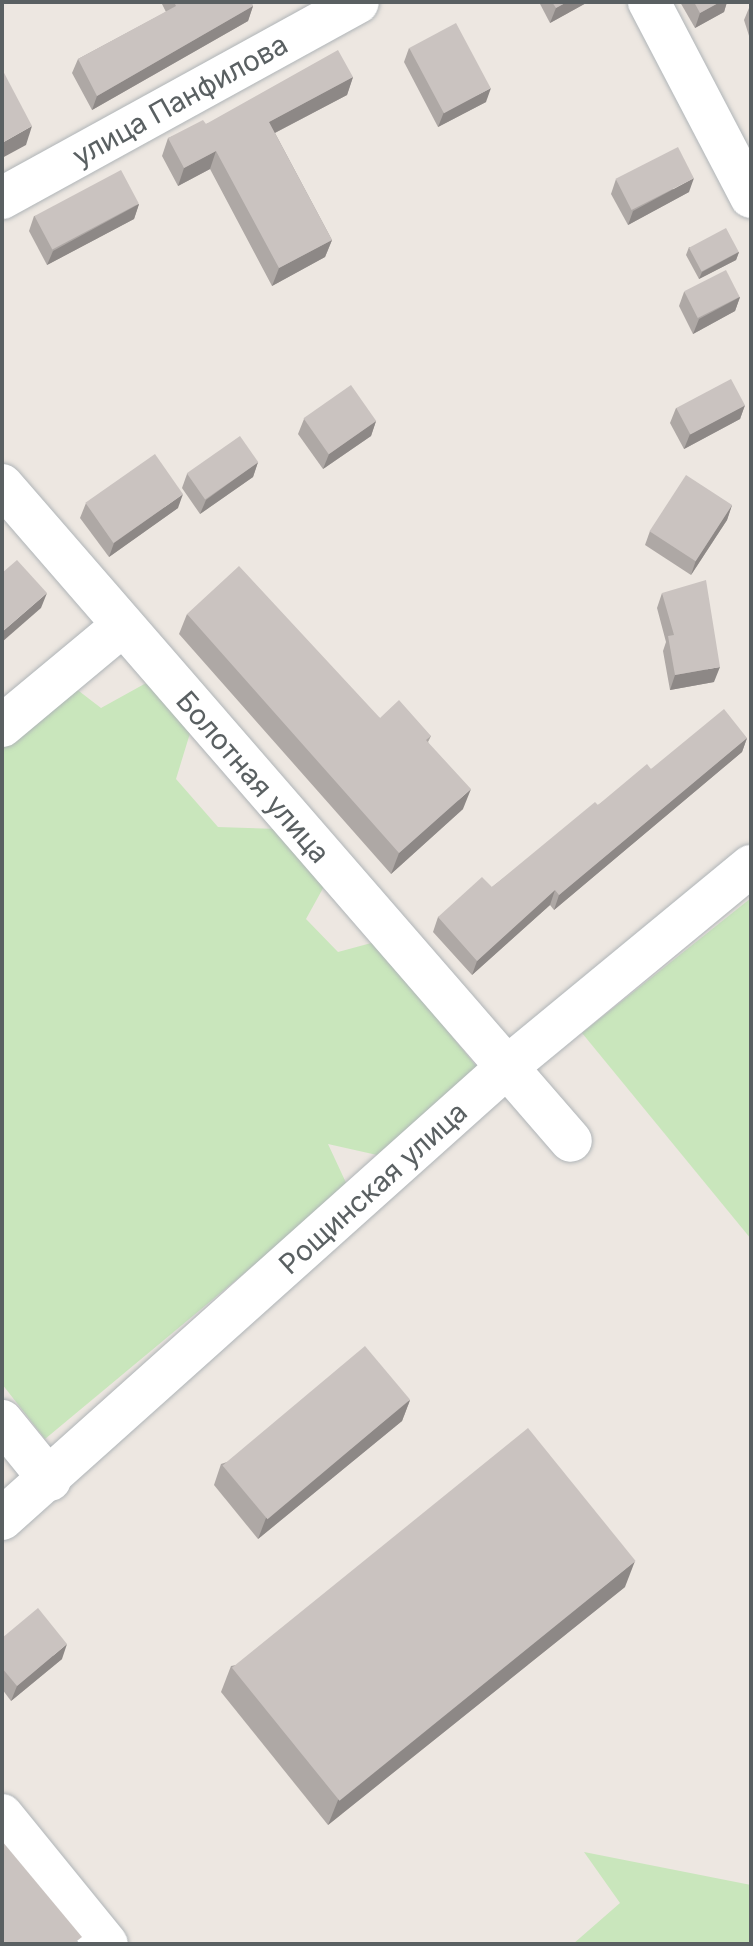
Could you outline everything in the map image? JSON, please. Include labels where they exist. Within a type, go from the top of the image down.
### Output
[{"type":"street","name":"улица Панфилова","points":[[2,198],[358,2]]},
{"type":"street","points":[[649,2],[751,197]]},
{"type":"street","name":"Болотная улица","points":[[2,485],[121,627],[571,1141]]},
{"type":"street","points":[[2,726],[121,627]]},
{"type":"street","name":"Рощинская улица","points":[[2,1519],[50,1480],[507,1067],[751,866]]},
{"type":"street","points":[[2,1421],[50,1480]]},
{"type":"street","points":[[2,1815],[107,1944]]},
{"type":"green space","points":[[148,682],[191,730],[176,779],[218,827],[280,829],[327,881],[306,919],[338,952],[375,942],[477,1067],[377,1155],[328,1144],[348,1187],[45,1439],[2,1384],[2,746],[75,688],[101,708]]},
{"type":"green space","points":[[751,898],[751,1239],[582,1033]]},
{"type":"green space","points":[[584,1852],[751,1885],[751,1944],[573,1944],[620,1903]]},
{"type":"building","points":[[174,2],[251,2],[253,6],[97,96],[78,59],[176,6]]},
{"type":"building","points":[[552,2],[567,2],[556,8]]},
{"type":"building","points":[[694,2],[720,2],[700,13]]},
{"type":"building","points":[[456,23],[491,88],[444,113],[409,48]]},
{"type":"building","points":[[338,50],[353,77],[269,122],[332,240],[279,268],[216,151],[184,168],[168,138],[203,120],[206,124]]},
{"type":"building","points":[[2,69],[32,126],[2,143]]},
{"type":"building","points":[[678,147],[694,178],[632,210],[616,179]]},
{"type":"building","points":[[121,170],[139,204],[52,250],[34,216]]},
{"type":"building","points":[[726,228],[739,252],[702,272],[689,248]]},
{"type":"building","points":[[726,270],[740,297],[698,318],[684,291]]},
{"type":"building","points":[[731,379],[745,405],[690,435],[676,408]]},
{"type":"building","points":[[351,385],[376,421],[329,454],[303,418]]},
{"type":"building","points":[[240,436],[258,462],[205,499],[187,473]]},
{"type":"building","points":[[155,454],[183,494],[113,543],[85,503]]},
{"type":"building","points":[[686,475],[732,505],[696,561],[650,531]]},
{"type":"building","points":[[17,560],[47,593],[2,632],[2,573]]},
{"type":"building","points":[[239,566],[380,718],[399,700],[431,736],[426,740],[471,789],[399,853],[187,614]]},
{"type":"building","points":[[706,580],[720,667],[675,675],[668,636],[674,635],[662,593]]},
{"type":"building","points":[[724,709],[747,738],[559,895],[555,890],[477,961],[438,917],[482,877],[492,887],[595,802],[598,805],[647,764],[651,769]]},
{"type":"building","points":[[365,1346],[410,1400],[268,1519],[223,1466]]},
{"type":"building","points":[[528,1428],[636,1561],[340,1801],[232,1668]]},
{"type":"building","points":[[38,1608],[67,1644],[17,1686],[2,1668],[2,1638]]},
{"type":"building","points":[[2,1841],[82,1937],[73,1944],[2,1944]]}]
